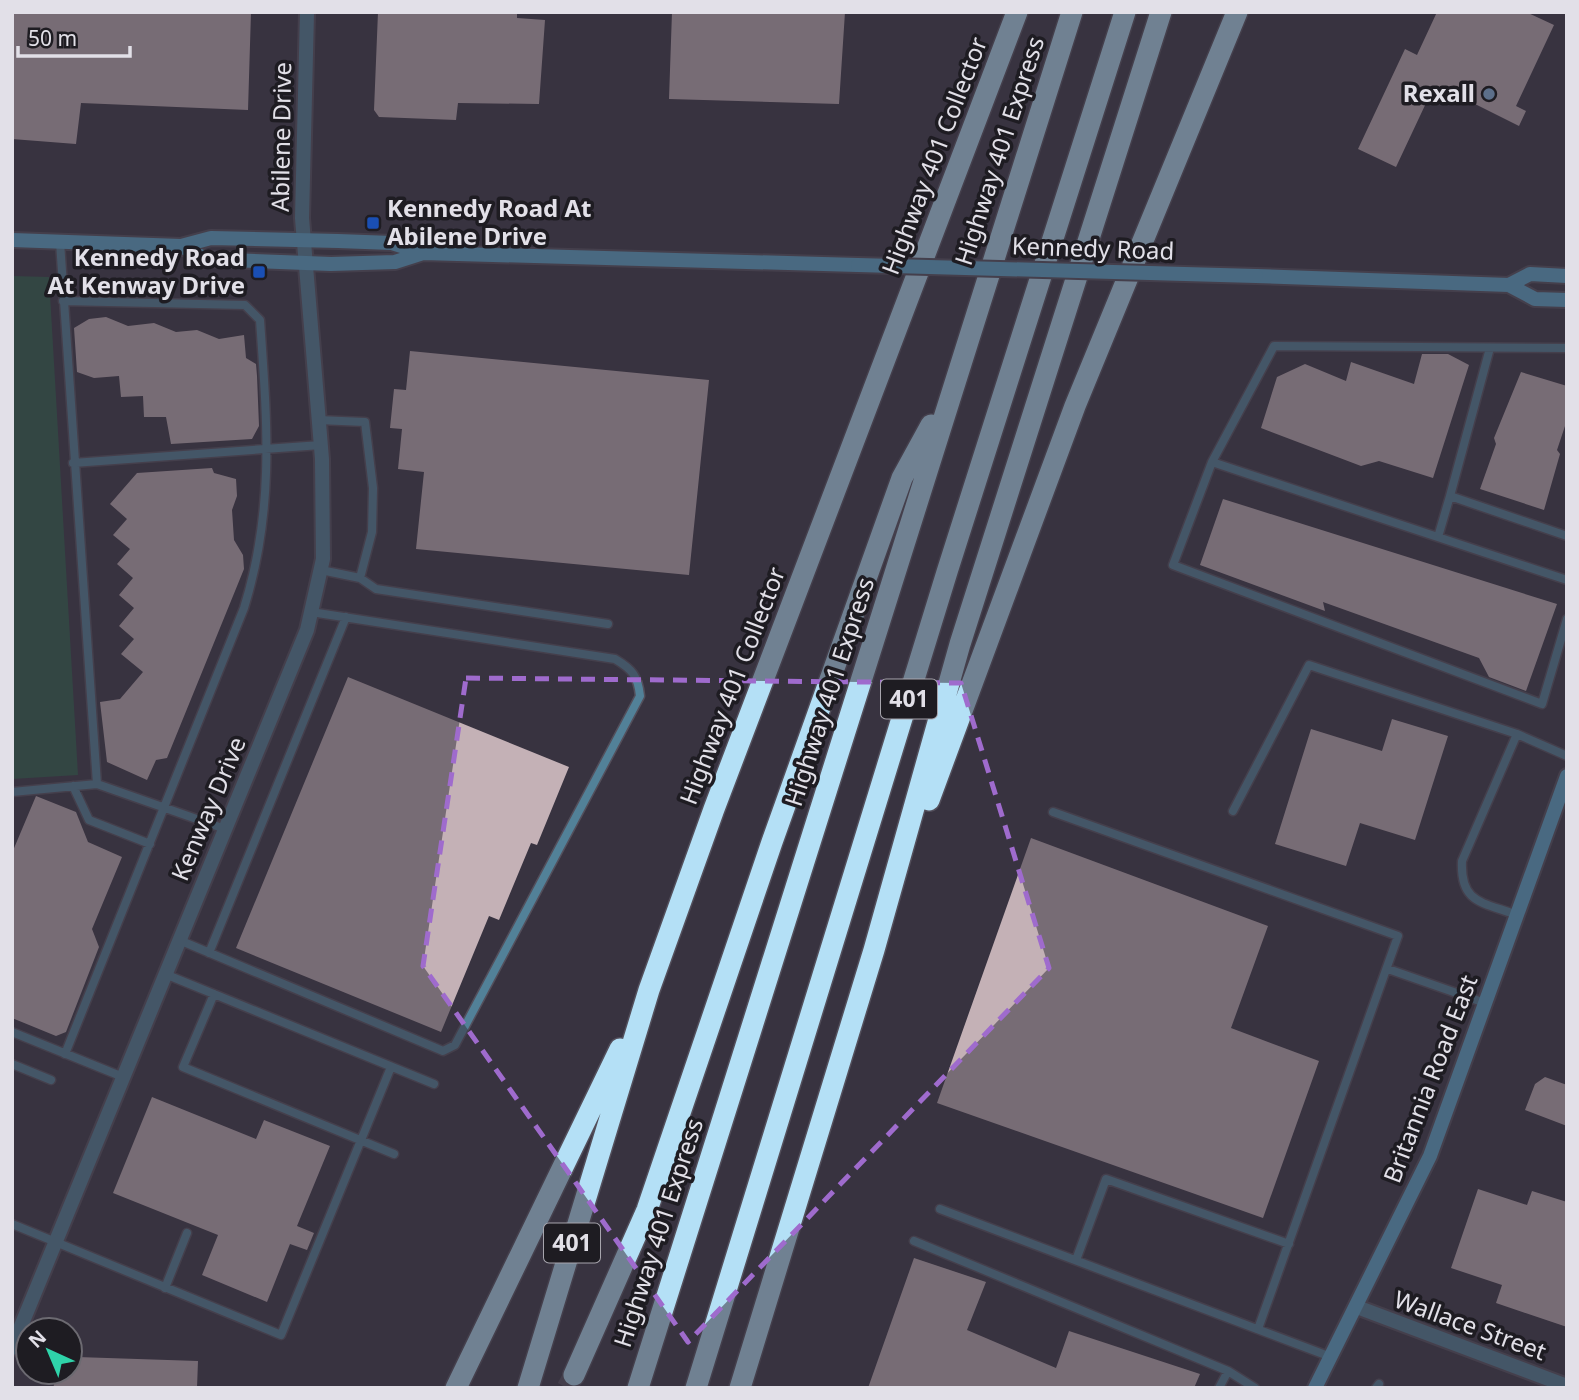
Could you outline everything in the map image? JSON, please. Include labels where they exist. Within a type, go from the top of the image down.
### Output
[{"type":"highway","name":"Highway 401 Collector","points":[[528,1388],[649,990],[719,796],[1017,12]]},
{"type":"highway","name":"Highway 401 Express","points":[[638,1388],[1072,12]]},
{"type":"highway","name":"401","points":[[696,1388],[947,572],[1125,12]]},
{"type":"highway","name":"401","points":[[740,1388],[874,950],[960,644],[1161,12]]},
{"type":"highway","points":[[874,950],[1075,406],[1237,12]]},
{"type":"highway","points":[[574,1375],[605,1311],[647,1210],[772,842],[902,478],[953,384]]},
{"type":"highway","points":[[456,1388],[649,990]]},
{"type":"main road","name":"Kennedy Road","points":[[12,240],[181,246],[211,238],[303,240],[392,243],[423,253],[1509,285],[1535,299],[1567,300]]},
{"type":"main road","name":"Kennedy Road","points":[[181,246],[206,258],[304,262],[396,262],[423,253]]},
{"type":"main road","name":"Kennedy Road","points":[[1509,285],[1530,274],[1567,276]]},
{"type":"main road","name":"Britannia Road East","points":[[1315,1388],[1430,1156],[1567,776]]},
{"type":"street","name":"Abilene Drive","points":[[304,262],[307,12]]},
{"type":"street","name":"Kenway Drive","points":[[12,1348],[307,630],[312,612],[323,559],[321,445],[304,262]]},
{"type":"street","name":"Wallace Street","points":[[1357,1307],[1567,1386]]},
{"type":"lane","points":[[60,242],[97,784]]},
{"type":"lane","points":[[63,301],[245,305],[260,320],[269,449],[259,562],[244,608],[65,1054]]},
{"type":"lane","points":[[1567,348],[1274,346],[1212,462],[1173,565],[1542,704],[1567,619]]},
{"type":"lane","points":[[1438,537],[1490,348]]},
{"type":"lane","points":[[318,421],[365,422],[373,488],[372,521],[360,578]]},
{"type":"lane","points":[[74,463],[321,445]]},
{"type":"lane","points":[[1212,462],[1567,580]]},
{"type":"lane","points":[[1450,496],[1567,536]]},
{"type":"lane","points":[[321,570],[360,578],[376,589],[608,624]]},
{"type":"lane","points":[[179,940],[443,1051],[455,1045],[640,696],[639,682],[632,668],[615,659],[312,612]]},
{"type":"lane","points":[[209,953],[346,617]]},
{"type":"lane","points":[[1233,811],[1309,665],[1517,734],[1567,756]]},
{"type":"lane","points":[[1517,734],[1462,861],[1461,883],[1470,897],[1517,915]]},
{"type":"lane","points":[[12,792],[97,784],[225,829]]},
{"type":"lane","points":[[73,786],[89,820],[150,844]]},
{"type":"lane","points":[[1053,812],[1398,936],[1258,1329]]},
{"type":"lane","points":[[1388,969],[1485,1003]]},
{"type":"lane","points":[[165,974],[434,1084]]},
{"type":"lane","points":[[214,994],[183,1067],[394,1153]]},
{"type":"lane","points":[[12,1032],[122,1077]]},
{"type":"lane","points":[[12,1064],[51,1080]]},
{"type":"lane","points":[[12,1224],[281,1335],[391,1067]]},
{"type":"lane","points":[[1076,1260],[1106,1179],[1289,1244]]},
{"type":"lane","points":[[940,1209],[1331,1357]]},
{"type":"lane","points":[[165,1288],[187,1234]]},
{"type":"lane","points":[[914,1241],[1228,1371],[1255,1388]]},
{"type":"lane","points":[[1219,1388],[1228,1371]]},
{"type":"highlighted area","points":[[466,678],[961,683],[1049,968],[688,1342],[423,966]]},
{"type":"green space","points":[[12,276],[49,277],[78,775],[12,779]]},
{"type":"building","points":[[12,12],[251,12],[248,110],[81,103],[76,144],[12,139]]},
{"type":"building","points":[[378,12],[517,12],[517,18],[545,20],[539,104],[458,103],[456,120],[379,117],[374,110]]},
{"type":"building","points":[[672,12],[845,12],[839,104],[669,99]]},
{"type":"building","name":"Rexall","points":[[1437,12],[1526,12],[1554,25],[1516,106],[1526,111],[1519,126],[1441,87],[1433,104],[1427,101],[1396,167],[1358,149],[1405,49],[1417,55]]},
{"type":"building","points":[[106,317],[128,326],[154,323],[176,332],[197,330],[219,339],[244,335],[246,358],[256,364],[257,376],[259,426],[252,439],[171,444],[166,417],[144,417],[143,396],[121,397],[119,376],[94,378],[77,372],[74,328],[89,319]]},
{"type":"building","points":[[410,351],[709,380],[689,575],[416,549],[424,472],[398,469],[402,429],[390,428],[394,389],[406,390]]},
{"type":"building","points":[[1422,354],[1448,354],[1469,365],[1433,478],[1379,461],[1361,466],[1261,428],[1277,377],[1305,364],[1346,381],[1351,362],[1414,384]]},
{"type":"building","points":[[1521,372],[1567,386],[1567,420],[1557,450],[1560,454],[1544,510],[1480,489],[1496,444],[1494,438]]},
{"type":"building","points":[[212,468],[214,473],[236,479],[237,496],[232,510],[234,540],[243,555],[244,569],[167,758],[156,760],[147,780],[107,762],[100,702],[120,699],[143,672],[121,654],[134,639],[119,626],[134,608],[119,595],[133,578],[117,564],[130,549],[113,535],[127,519],[110,504],[137,473]]},
{"type":"building","points":[[1223,499],[1557,604],[1526,691],[1489,677],[1479,658],[1323,602],[1325,611],[1200,565]]},
{"type":"building","points":[[348,677],[569,767],[537,845],[531,843],[499,920],[489,916],[441,1032],[236,948]]},
{"type":"building","points":[[1392,719],[1448,736],[1415,840],[1360,823],[1346,866],[1275,844],[1311,729],[1382,751]]},
{"type":"building","points":[[36,796],[76,812],[88,842],[122,857],[92,929],[99,947],[66,1032],[56,1036],[12,1018],[12,853]]},
{"type":"building","points":[[1031,838],[1268,926],[1231,1028],[1319,1061],[1263,1218],[937,1103]]},
{"type":"building","points":[[1545,1077],[1567,1085],[1567,1126],[1525,1110],[1535,1084]]},
{"type":"building","points":[[152,1097],[256,1139],[264,1120],[330,1146],[297,1226],[314,1233],[307,1250],[290,1244],[267,1302],[202,1275],[218,1235],[113,1193]]},
{"type":"building","points":[[1478,1189],[1527,1205],[1532,1191],[1567,1202],[1567,1327],[1496,1303],[1502,1285],[1451,1268]]},
{"type":"building","points":[[914,1258],[986,1282],[967,1330],[1056,1368],[1069,1331],[1200,1374],[1194,1388],[868,1388]]},
{"type":"building","points":[[84,1357],[198,1361],[197,1388],[53,1388],[84,1386]]},
{"type":"tunnel","points":[[567,1388],[574,1375]]},
{"type":"place","name":"Rexall","points":[[1489,94]]},
{"type":"place","name":"Kennedy Road At Abilene Drive","points":[[373,223]]},
{"type":"place","name":"Kennedy Road At Kenway Drive","points":[[259,272]]}]
